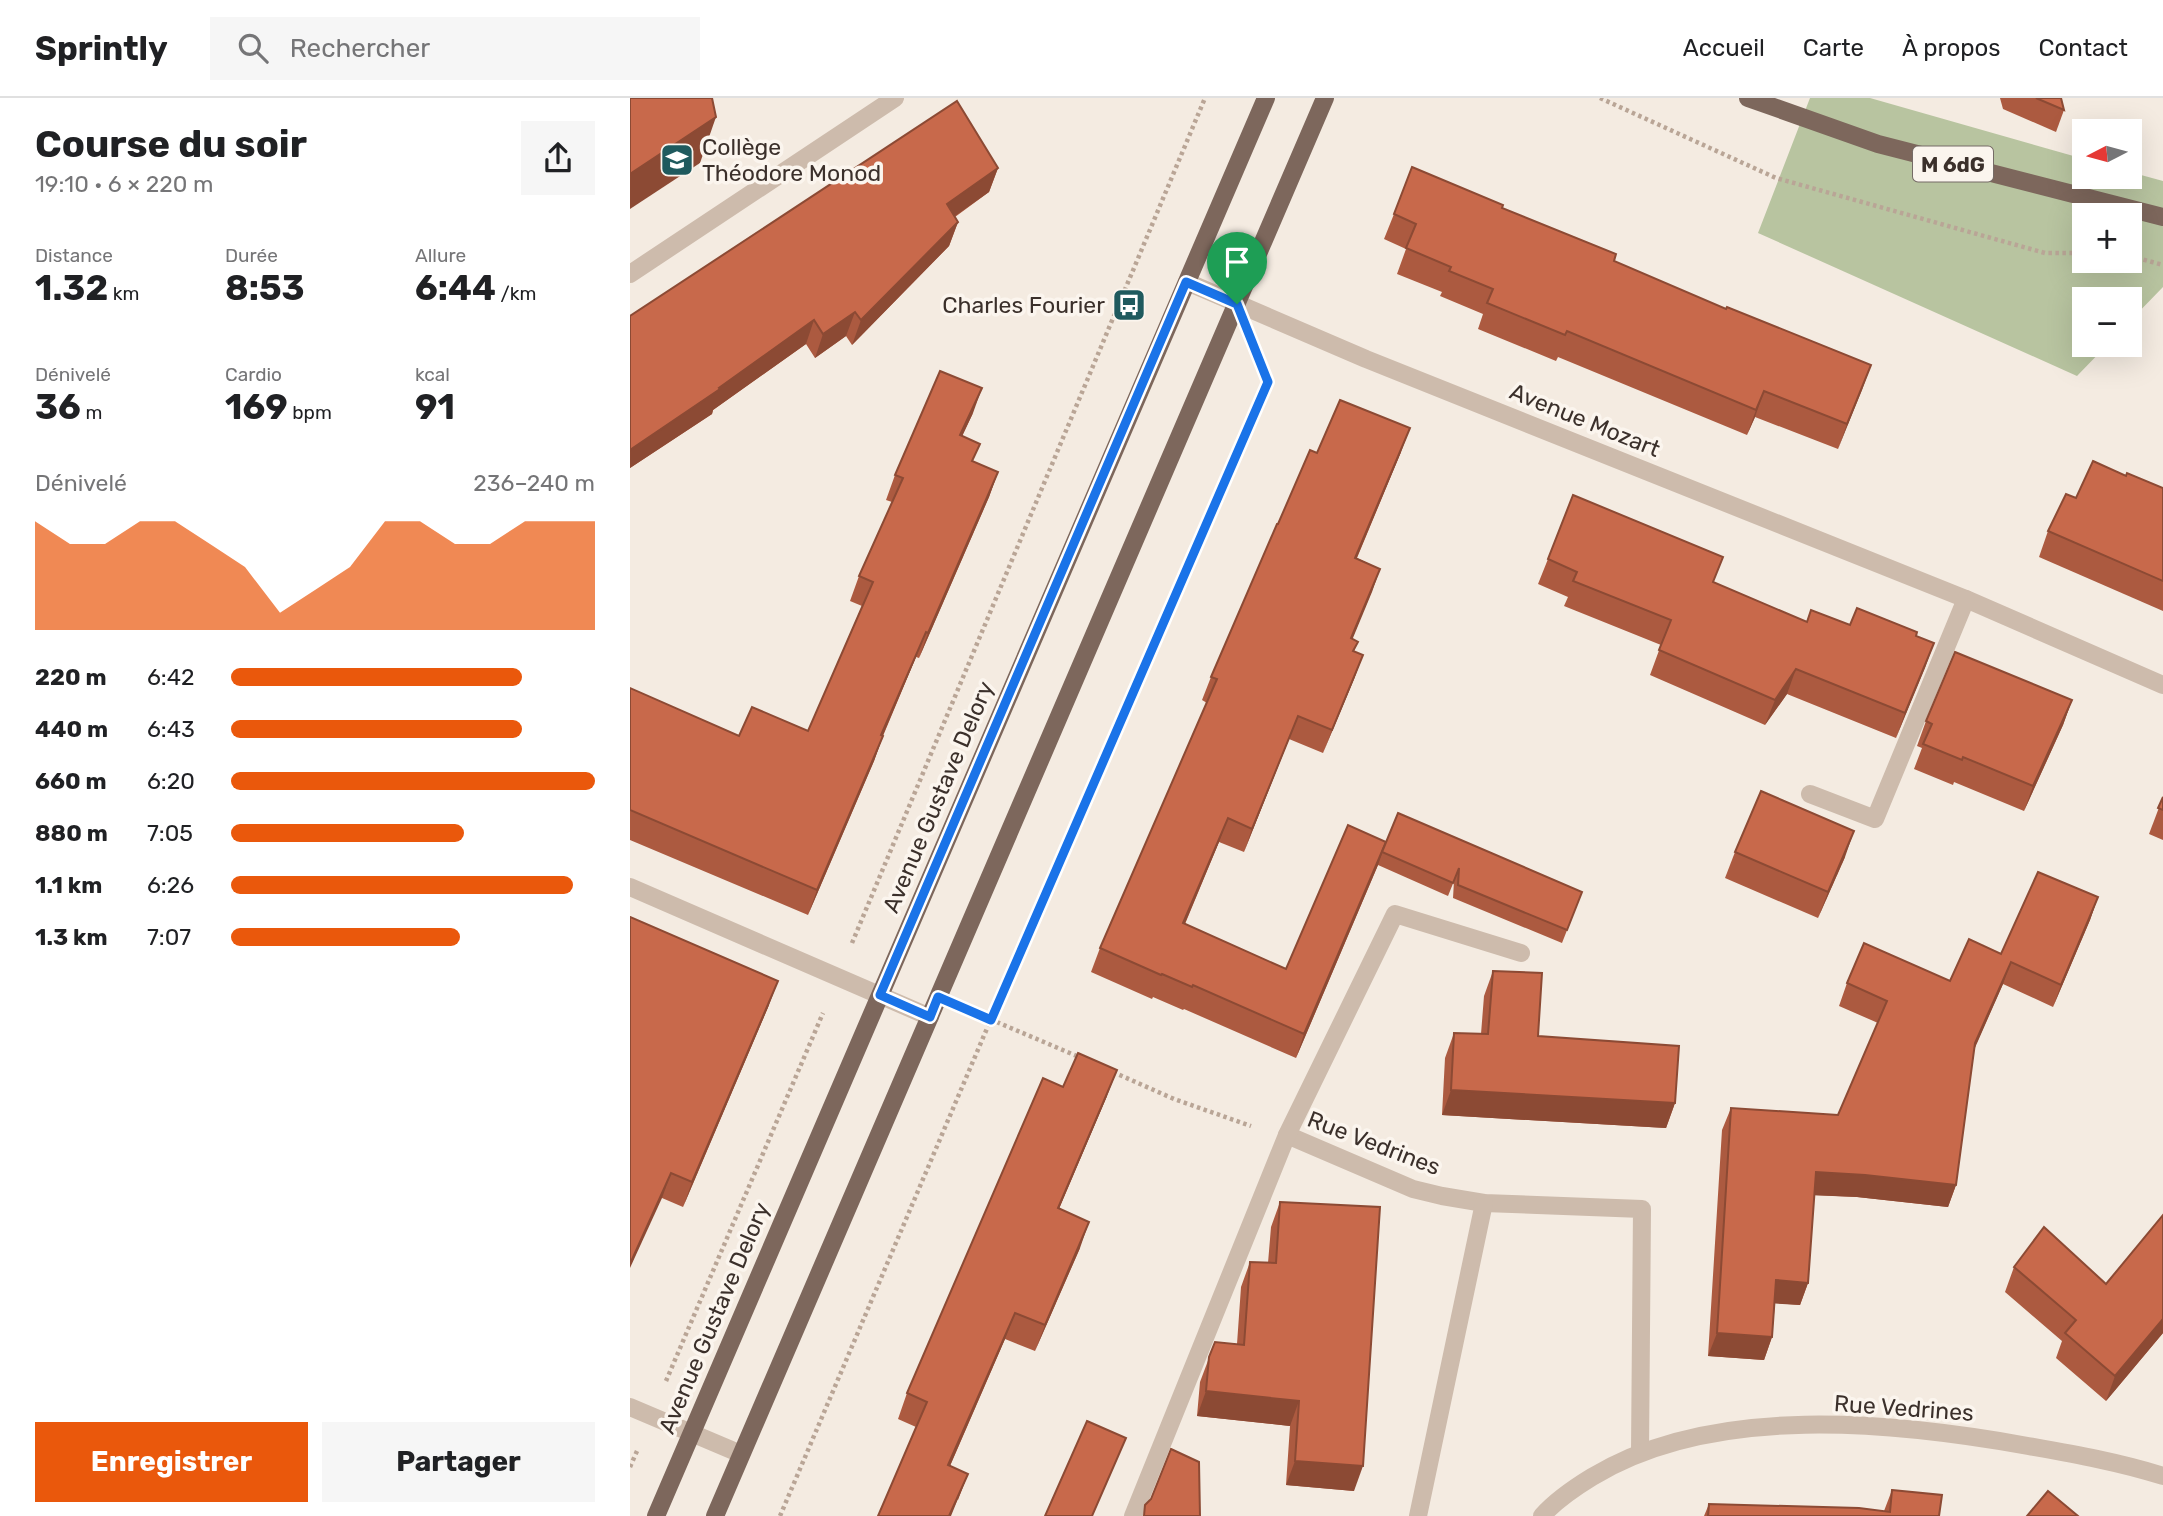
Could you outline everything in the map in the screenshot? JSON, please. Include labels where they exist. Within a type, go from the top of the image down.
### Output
[{"type":"main road","name":"Avenue Gustave Delory","points":[[656,1516],[1266,98]]},
{"type":"main road","points":[[715,1516],[1325,98]]},
{"type":"main road","name":"M 6dG","points":[[1748,98],[1878,144],[2163,217]]},
{"type":"street","points":[[630,274],[895,98]]},
{"type":"street","name":"Avenue Mozart","points":[[1186,282],[1392,369],[1966,599],[2163,685]]},
{"type":"street","points":[[1810,794],[1875,819],[1966,599]]},
{"type":"street","points":[[630,887],[930,1017]]},
{"type":"street","points":[[1133,1516],[1287,1135],[1395,914],[1521,953]]},
{"type":"street","name":"Rue Vedrines","points":[[1287,1135],[1413,1189],[1484,1203],[1642,1209],[1640,1452]]},
{"type":"street","points":[[1418,1516],[1484,1203]]},
{"type":"street","points":[[630,1407],[741,1454]]},
{"type":"street","name":"Rue Vedrines","points":[[1542,1516],[1574,1489],[1640,1452],[1702,1434],[1746,1429],[1801,1426],[1893,1427],[1956,1433],[2086,1457],[2163,1476]]},
{"type":"path","name":"Avenue Gustave Delory","points":[[630,1467],[839,976],[1205,98]]},
{"type":"path","points":[[1600,98],[1776,178],[2045,253],[2072,253]]},
{"type":"path","points":[[2142,259],[2163,265]]},
{"type":"path","points":[[780,1516],[991,1020],[1268,382],[1237,304]]},
{"type":"path","points":[[938,997],[1081,1058]]},
{"type":"path","points":[[1112,1072],[1174,1099],[1287,1135]]},
{"type":"green space","points":[[1810,98],[1870,98],[2072,156],[2072,189],[2142,189],[2142,175],[2163,181],[2163,287],[2142,309],[2142,287],[2072,287],[2072,357],[2095,357],[2077,376],[1758,233]]},
{"type":"building","points":[[630,98],[712,98],[716,117],[630,174]]},
{"type":"building","points":[[2036,98],[2061,98],[2064,110]]},
{"type":"building","points":[[957,101],[998,168],[947,204],[958,222],[861,320],[855,312],[823,334],[814,320],[720,389],[630,450],[630,316]]},
{"type":"building","points":[[1412,167],[1503,205],[1502,208],[1616,254],[1614,261],[1726,309],[1727,307],[1871,365],[1847,424],[1764,391],[1756,410],[1567,331],[1565,335],[1487,303],[1493,289],[1449,271],[1451,267],[1406,248],[1416,224],[1394,214]]},
{"type":"building","points":[[940,371],[982,388],[960,435],[980,444],[972,461],[998,472],[881,735],[883,736],[817,890],[630,810],[630,688],[739,736],[752,707],[808,731],[873,582],[859,576],[903,478],[895,475]]},
{"type":"building","points":[[1340,400],[1410,428],[1355,558],[1380,569],[1351,638],[1358,642],[1353,651],[1363,655],[1332,730],[1298,716],[1252,829],[1228,818],[1183,923],[1286,969],[1348,825],[1386,842],[1304,1034],[1100,948],[1217,679],[1211,677],[1277,524],[1310,450],[1317,453]]},
{"type":"building","points":[[2093,461],[2126,476],[2127,473],[2163,488],[2163,581],[2048,531],[2066,494],[2076,498]]},
{"type":"building","points":[[1573,495],[1723,557],[1713,582],[1807,622],[1811,610],[1850,625],[1857,608],[1917,632],[1916,636],[1934,643],[1905,713],[1796,669],[1775,700],[1659,650],[1671,620],[1573,581],[1577,572],[1548,559]]},
{"type":"building","points":[[1955,652],[2072,700],[2033,786],[1963,757],[1962,760],[1923,744],[1932,724],[1926,721]]},
{"type":"building","points":[[1761,791],[1854,831],[1828,892],[1735,852]]},
{"type":"building","points":[[2163,797],[2163,810],[2158,808]]},
{"type":"building","points":[[1398,813],[1582,892],[1567,930],[1458,885],[1459,868],[1453,883],[1382,852]]},
{"type":"building","points":[[2038,872],[2098,897],[2061,985],[2011,962],[1975,1043],[1956,1185],[1816,1172],[1808,1283],[1776,1280],[1772,1337],[1717,1333],[1731,1108],[1838,1115],[1887,1001],[1847,983],[1864,943],[1950,981],[1969,939],[2001,954]]},
{"type":"building","points":[[630,917],[778,981],[692,1182],[671,1173],[630,1264]]},
{"type":"building","points":[[1493,971],[1542,973],[1538,1036],[1679,1046],[1675,1103],[1451,1090],[1454,1033],[1488,1034]]},
{"type":"building","points":[[1078,1053],[1117,1070],[1058,1208],[1089,1222],[1045,1325],[1015,1313],[948,1465],[968,1474],[949,1516],[878,1516],[927,1402],[907,1393],[1043,1078],[1063,1087]]},
{"type":"building","points":[[1280,1202],[1380,1207],[1363,1466],[1295,1461],[1299,1401],[1206,1391],[1209,1357],[1215,1342],[1244,1345],[1250,1262],[1276,1263]]},
{"type":"building","points":[[2163,1215],[2163,1319],[2115,1376],[2065,1333],[2076,1320],[2014,1267],[2044,1227],[2106,1284]]},
{"type":"building","points":[[1087,1421],[1126,1438],[1092,1516],[1045,1516]]},
{"type":"building","points":[[1171,1449],[1199,1462],[1200,1516],[1144,1516],[1145,1505],[1151,1499]]},
{"type":"building","points":[[1892,1490],[1942,1495],[1939,1516],[1708,1516],[1709,1504],[1859,1508],[1890,1512]]},
{"type":"building","points":[[2048,1491],[2078,1516],[2027,1516]]},
{"type":"place","name":"Collège Théodore Monod","points":[[677,160]]},
{"type":"place","name":"Charles Fourier","points":[[1129,305]]},
{"type":"route","points":[[1186,282],[1237,304],[1268,382],[991,1020],[938,997],[930,1017],[880,995],[1186,282]]}]
